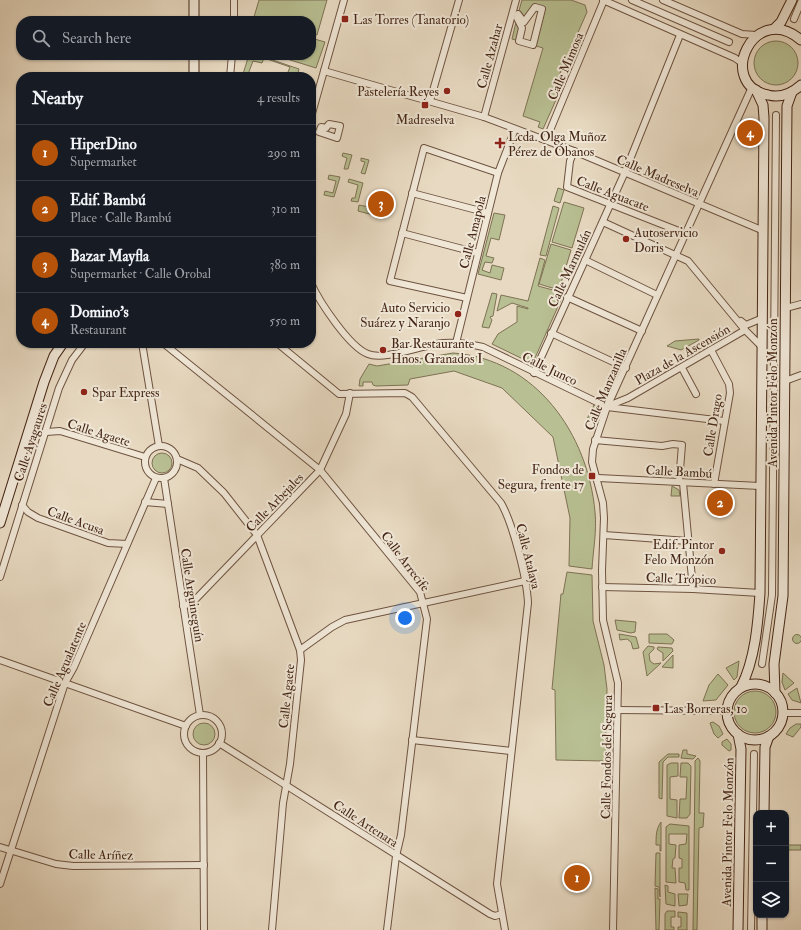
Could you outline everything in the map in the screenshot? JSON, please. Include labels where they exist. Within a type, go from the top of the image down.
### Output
[{"type":"street","points":[[194,0],[194,16]]},
{"type":"street","points":[[316,99],[344,0]]},
{"type":"street","points":[[430,101],[459,0]]},
{"type":"street","name":"Calle Azahar","points":[[484,117],[516,0]]},
{"type":"street","points":[[604,0],[680,35],[735,58],[742,63],[744,51],[756,35]]},
{"type":"street","name":"Calle Mimosa","points":[[546,140],[604,0]]},
{"type":"street","points":[[632,0],[730,42]]},
{"type":"street","points":[[663,0],[742,34],[756,35],[774,29],[781,22],[792,0]]},
{"type":"street","points":[[234,2],[234,16]]},
{"type":"street","points":[[794,19],[801,2]]},
{"type":"street","points":[[535,7],[542,9],[533,45],[518,41],[522,28],[517,18],[518,14],[524,22],[535,7]]},
{"type":"street","points":[[774,29],[789,32],[801,40]]},
{"type":"street","name":"Calle Marmulán","points":[[534,373],[567,297],[625,172],[680,35]]},
{"type":"street","points":[[194,60],[194,72]]},
{"type":"street","points":[[230,72],[232,60]]},
{"type":"street","name":"Avenida Pintor Felo Monzón","points":[[741,688],[747,676],[760,593],[764,230],[763,105],[743,72],[742,63]]},
{"type":"street","name":"Calle Madreselva","points":[[324,71],[484,117],[515,128],[764,230]]},
{"type":"street","points":[[754,88],[774,96],[797,90]]},
{"type":"street","name":"Calle Manzanilla","points":[[602,587],[604,535],[603,503],[598,478],[592,462],[593,449],[607,407],[626,368],[684,233],[754,88]]},
{"type":"street","name":"Avenida Pintor Felo Monzón","points":[[775,693],[774,664],[783,596],[787,106],[797,90]]},
{"type":"street","name":"Avenida Pintor Felo Monzón","points":[[762,664],[772,594],[776,115]]},
{"type":"street","name":"Calle Amapola","points":[[456,343],[498,174],[515,128]]},
{"type":"street","points":[[467,298],[390,281],[424,148],[498,174]]},
{"type":"street","name":"Calle Aguacate","points":[[574,151],[570,161],[567,187],[611,203],[684,233]]},
{"type":"street","points":[[412,193],[488,213]]},
{"type":"street","points":[[603,222],[688,261],[762,347]]},
{"type":"street","points":[[402,233],[478,253]]},
{"type":"street","points":[[585,260],[657,295]]},
{"type":"street","name":"Calle Junco","points":[[316,291],[329,313],[349,338],[368,355],[383,356],[442,342],[483,347],[607,407],[724,421]]},
{"type":"street","points":[[567,297],[642,331]]},
{"type":"street","points":[[786,308],[801,304]]},
{"type":"street","points":[[739,320],[746,325],[762,318]]},
{"type":"street","name":"Plaza de la Ascensión","points":[[607,407],[628,398],[746,330]]},
{"type":"street","points":[[551,333],[626,368]]},
{"type":"street","points":[[0,523],[44,382],[54,356],[60,348]]},
{"type":"street","name":"Calle Ayagaures","points":[[0,576],[59,388],[72,360],[81,348]]},
{"type":"street","points":[[143,348],[159,446]]},
{"type":"street","name":"Calle Arrecife","points":[[169,348],[320,470],[420,592],[427,619],[401,835],[396,856],[387,930]]},
{"type":"street","name":"Calle Atalaya","points":[[283,348],[340,394],[405,393],[412,397],[507,514],[525,581],[528,603],[497,884],[505,930]]},
{"type":"street","name":"Calle Drago","points":[[711,350],[729,384],[730,392],[714,484]]},
{"type":"street","points":[[682,368],[696,394]]},
{"type":"street","points":[[785,381],[801,375]]},
{"type":"street","name":"Calle Arbejales","points":[[183,606],[192,603],[320,470],[346,414],[350,393]]},
{"type":"street","name":"Calle Agaete","points":[[46,432],[60,431],[145,457]]},
{"type":"street","points":[[596,440],[662,446],[673,444],[682,445],[681,482],[693,589]]},
{"type":"street","points":[[159,446],[172,450],[177,459],[175,469],[164,478],[156,478],[148,472],[145,467],[145,457],[150,449],[159,446]]},
{"type":"street","name":"Calle Agaete","points":[[177,459],[198,468],[224,493],[257,535],[300,650],[301,660],[287,786],[283,803],[272,930]]},
{"type":"street","name":"Calle Agualatente","points":[[0,884],[65,683],[74,667],[156,478]]},
{"type":"street","name":"Calle Arguineguín","points":[[164,478],[200,715]]},
{"type":"street","name":"Calle Bambú","points":[[598,478],[760,486]]},
{"type":"street","points":[[145,502],[168,504]]},
{"type":"street","name":"Calle Acusa","points":[[22,505],[28,512],[38,518],[108,543],[127,544]]},
{"type":"street","points":[[604,535],[688,541]]},
{"type":"street","points":[[300,650],[332,627],[345,620],[525,581]]},
{"type":"street","name":"Calle Trópico","points":[[602,587],[693,589],[760,593]]},
{"type":"street","name":"Calle Fondos del Segura","points":[[602,587],[603,620],[618,683],[613,930]]},
{"type":"street","points":[[0,660],[186,726]]},
{"type":"street","points":[[764,810],[765,747],[769,736],[778,726],[782,713],[779,699],[768,687],[759,684],[750,684],[741,688],[731,698],[727,711],[728,720],[732,728],[738,734],[753,740],[769,736]]},
{"type":"street","points":[[618,710],[727,711]]},
{"type":"street","points":[[782,713],[801,713]]},
{"type":"street","points":[[200,715],[212,717],[220,725],[222,738],[220,743],[215,748],[203,753],[197,752],[187,744],[185,738],[186,726],[194,717],[200,715]]},
{"type":"street","name":"Avenida Pintor Felo Monzón","points":[[738,734],[741,754],[738,930]]},
{"type":"street","points":[[412,740],[511,751]]},
{"type":"street","name":"Calle Artenara","points":[[220,743],[396,856],[490,914],[495,916],[502,914]]},
{"type":"street","points":[[203,753],[204,930]]},
{"type":"street","name":"Avenida Pintor Felo Monzón","points":[[750,930],[754,754]]},
{"type":"street","name":"Calle Aríñez","points":[[0,847],[56,864],[73,866],[204,865]]},
{"type":"street","points":[[762,918],[762,930]]},
{"type":"green space","points":[[259,0],[327,0],[317,35],[316,16],[254,16]]},
{"type":"green space","points":[[522,0],[571,0],[585,5],[587,12],[554,87],[559,93],[543,129],[538,127],[540,122],[523,116],[543,48],[533,45],[542,9],[535,6],[524,22],[518,14]]},
{"type":"green space","points":[[517,18],[522,28],[519,41],[512,39]]},
{"type":"green space","points":[[316,39],[325,42],[316,68],[290,60],[316,60]]},
{"type":"green space","points":[[776,41],[788,45],[794,51],[798,63],[794,75],[788,81],[776,85],[764,81],[758,75],[754,63],[758,51],[764,45]]},
{"type":"green space","points":[[247,60],[263,60],[262,63],[253,61],[249,72],[244,72]]},
{"type":"green space","points":[[270,60],[299,69],[298,72],[288,72],[290,67]]},
{"type":"green space","points":[[343,153],[352,155],[348,169],[344,169],[347,158],[342,156]]},
{"type":"green space","points":[[361,158],[369,160],[365,174],[361,173],[365,162],[361,161]]},
{"type":"green space","points":[[329,175],[340,177],[334,197],[324,195],[325,191],[333,193],[336,181],[328,179]]},
{"type":"green space","points":[[349,179],[363,183],[358,202],[351,201],[352,198],[355,198],[358,185],[348,182]]},
{"type":"green space","points":[[558,188],[564,190],[560,203],[554,201]]},
{"type":"green space","points":[[564,202],[584,208],[572,248],[552,242]]},
{"type":"green space","points":[[359,205],[374,208],[373,215],[358,211]]},
{"type":"green space","points":[[553,206],[559,208],[546,256],[540,255]]},
{"type":"green space","points":[[494,213],[505,215],[499,240],[491,238],[486,256],[494,258],[492,263],[485,262],[482,270],[490,273],[492,265],[504,268],[501,280],[478,274]]},
{"type":"green space","points":[[551,244],[571,250],[559,290],[539,284]]},
{"type":"green space","points":[[540,258],[545,260],[538,286],[564,293],[535,358],[527,361],[492,344],[498,334],[517,322],[517,306],[528,309],[512,303],[497,311],[501,295],[528,301]]},
{"type":"green space","points":[[492,293],[497,294],[493,316],[490,317],[492,320],[489,328],[482,327]]},
{"type":"green space","points":[[699,339],[681,350],[667,346],[675,341]]},
{"type":"green space","points":[[453,353],[483,358],[509,369],[533,385],[552,406],[569,429],[582,455],[590,483],[595,512],[592,569],[569,566],[570,518],[553,437],[502,388],[454,371],[410,379],[408,385],[376,386],[373,385],[372,382],[363,382],[363,386],[359,386],[360,379],[369,364],[377,366]]},
{"type":"green space","points":[[594,405],[598,407],[593,422],[586,421]]},
{"type":"green space","points":[[162,453],[169,456],[172,463],[169,470],[162,473],[155,470],[152,463],[155,456]]},
{"type":"green space","points":[[672,486],[679,490],[680,496],[671,496]]},
{"type":"green space","points":[[567,572],[592,575],[593,621],[604,665],[607,689],[605,761],[556,760],[555,690],[552,689],[561,594],[563,594]]},
{"type":"green space","points":[[615,620],[636,622],[635,632],[631,633],[617,630]]},
{"type":"green space","points":[[619,634],[636,637],[639,648],[633,649],[631,642],[627,639],[620,640]]},
{"type":"green space","points":[[649,634],[667,634],[674,640],[672,644],[649,643]]},
{"type":"green space","points":[[795,635],[799,635],[801,639],[799,643],[795,643],[793,641],[793,637]]},
{"type":"green space","points":[[648,646],[654,647],[649,654],[650,661],[654,664],[661,663],[647,676],[643,652]]},
{"type":"green space","points":[[658,647],[672,648],[673,651],[663,661],[663,653],[657,649]]},
{"type":"green space","points":[[673,655],[673,668],[662,667]]},
{"type":"green space","points":[[739,661],[737,677],[734,680],[726,668]]},
{"type":"green space","points":[[783,673],[794,683],[785,690],[782,682]]},
{"type":"green space","points":[[718,674],[728,685],[716,700],[703,701],[709,685]]},
{"type":"green space","points":[[797,688],[801,703],[792,700],[788,694]]},
{"type":"green space","points":[[751,691],[759,691],[767,694],[773,700],[776,712],[773,724],[767,730],[759,733],[751,733],[743,730],[737,724],[734,716],[734,708],[737,700],[743,694]]},
{"type":"green space","points":[[713,722],[719,726],[723,734],[718,738],[714,734],[710,723]]},
{"type":"green space","points":[[204,723],[212,726],[215,734],[212,742],[204,745],[196,742],[193,734],[196,726]]},
{"type":"green space","points":[[796,724],[801,724],[801,727],[793,737],[786,734],[790,728]]},
{"type":"green space","points":[[727,739],[731,744],[731,750],[729,751],[722,745],[722,742]]},
{"type":"green space","points":[[683,750],[687,750],[687,754],[696,756],[693,759],[681,758]]},
{"type":"green space","points":[[668,754],[679,754],[679,757],[668,757],[663,762],[662,799],[659,798],[659,762]]},
{"type":"green space","points":[[698,758],[700,761],[699,813],[704,813],[703,827],[699,828],[697,930],[693,930],[695,761]]},
{"type":"green space","points":[[671,763],[678,763],[678,776],[670,777],[670,799],[677,800],[677,818],[667,816],[667,765]]},
{"type":"green space","points":[[681,763],[688,763],[691,766],[690,814],[687,818],[679,818],[680,799],[686,799],[687,777],[680,777]]},
{"type":"green space","points":[[661,822],[660,851],[660,845],[656,845],[656,839],[657,830]]},
{"type":"green space","points":[[670,824],[689,826],[689,890],[686,890],[685,883],[679,882],[679,868],[682,868],[682,859],[679,858],[679,845],[686,844],[687,834],[669,834],[669,844],[676,845],[675,858],[673,859],[672,868],[675,868],[676,883],[666,882],[666,827]]},
{"type":"green space","points":[[789,845],[801,845],[801,850],[789,850]]},
{"type":"green space","points":[[656,853],[660,853],[660,897],[659,887],[655,886]]},
{"type":"green space","points":[[665,885],[668,886],[668,892],[675,894],[675,906],[666,904]]},
{"type":"green space","points":[[655,888],[658,889],[658,899],[660,899],[659,930],[656,930]]},
{"type":"green space","points":[[678,894],[688,894],[687,905],[679,906]]},
{"type":"green space","points":[[667,911],[675,911],[675,917],[671,917],[671,927],[674,927],[674,930],[665,930],[665,914]]},
{"type":"green space","points":[[678,912],[687,913],[687,930],[678,930],[678,927],[681,927],[681,917],[678,917]]},
{"type":"place","name":"Las Torres (Tanatorio)","points":[[345,19]]},
{"type":"place","name":"Pastelería Reyes","points":[[447,91]]},
{"type":"place","name":"Madreselva","points":[[425,105]]},
{"type":"place","name":"Domino's","points":[[750,133]]},
{"type":"place","name":"Lcda. Olga Muñoz Pérez de Óbanos","points":[[500,143]]},
{"type":"place","name":"Bazar Mayfla","points":[[381,204]]},
{"type":"place","name":"Autoservicio Doris","points":[[626,239]]},
{"type":"place","name":"Auto Servicio Suárez y Naranjo","points":[[458,314]]},
{"type":"place","name":"Bar Restaurante Hnos. Granados I","points":[[383,350]]},
{"type":"place","name":"Spar Express","points":[[84,392]]},
{"type":"place","name":"Fondos de Segura, frente 17","points":[[592,476]]},
{"type":"place","name":"Edif. Bambú","points":[[720,503]]},
{"type":"place","name":"Edif. Pintor Felo Monzón","points":[[722,551]]},
{"type":"place","name":"Las Borreras, 10","points":[[656,708]]},
{"type":"place","name":"HiperDino","points":[[577,878]]}]
